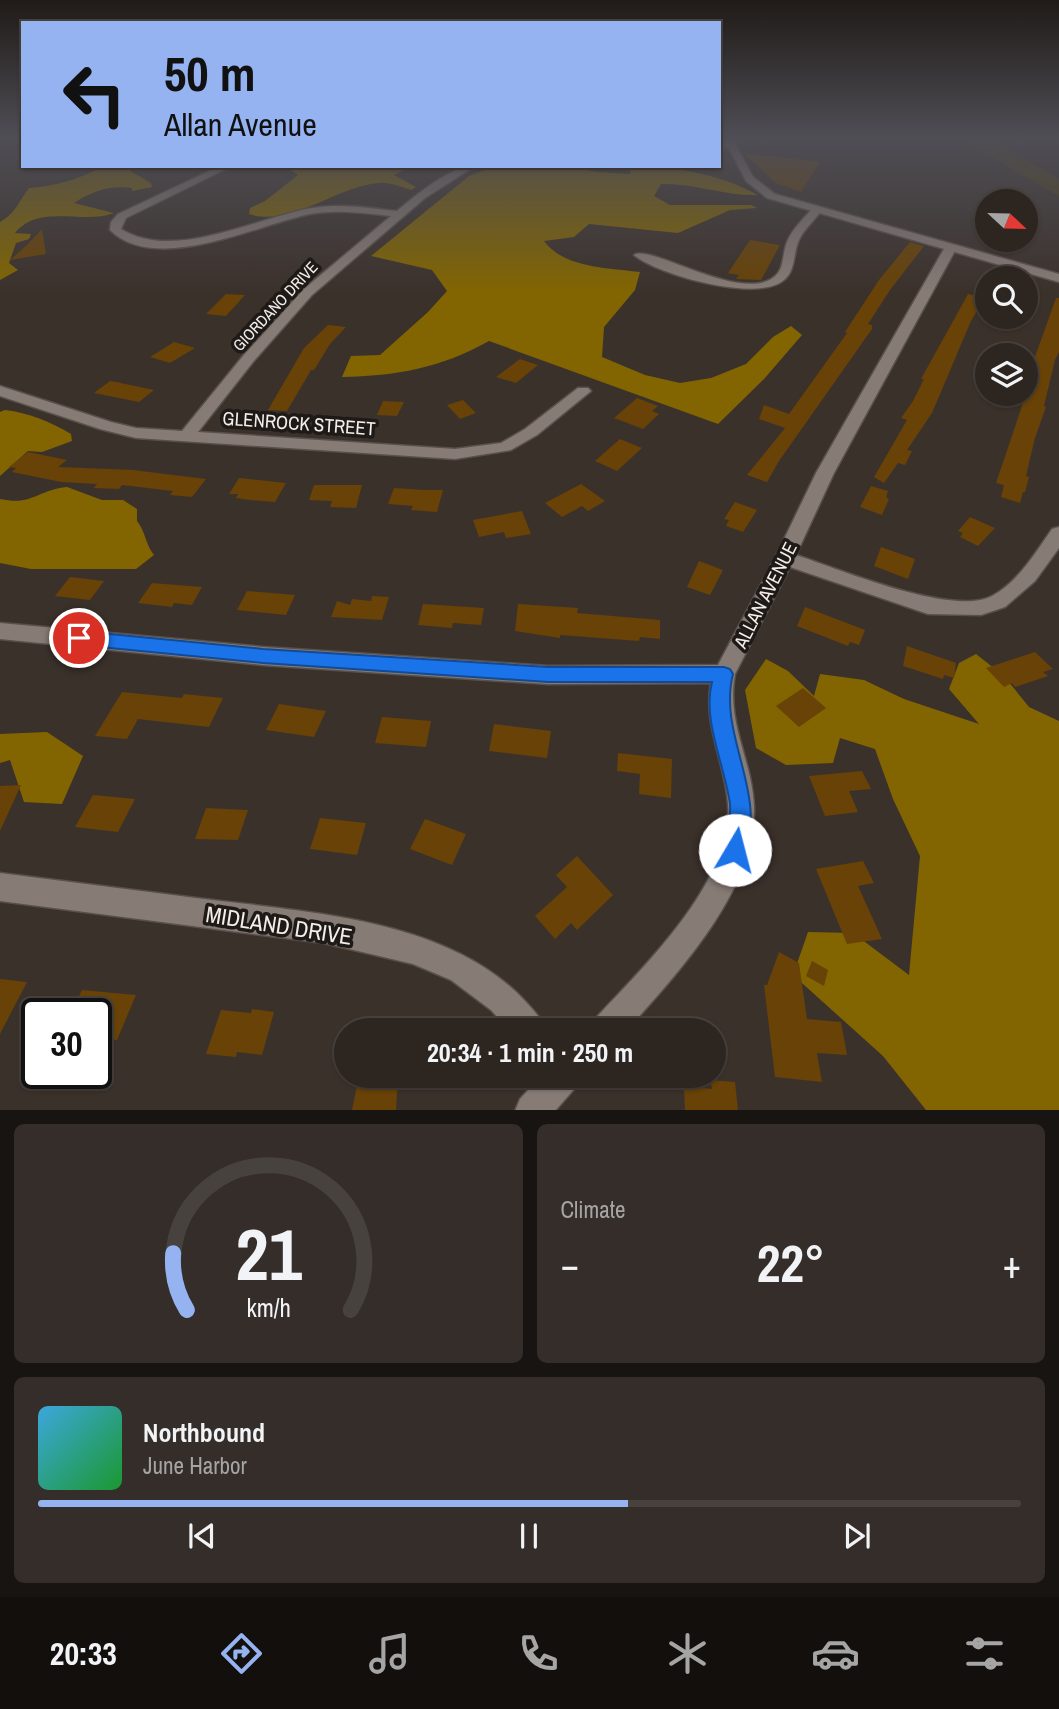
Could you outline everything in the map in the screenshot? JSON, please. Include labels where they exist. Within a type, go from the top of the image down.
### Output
[{"type":"street","points":[[178,190],[122,216],[116,222],[115,230],[128,241],[173,244],[205,240],[312,211],[342,209],[398,214]]},
{"type":"street","name":"GIORDANO DRIVE","points":[[186,437],[248,359],[308,292],[398,214],[430,190]]},
{"type":"street","points":[[762,190],[817,210],[1059,278]]},
{"type":"street","points":[[640,255],[691,275],[732,286],[772,283],[782,275],[793,239],[817,210]]},
{"type":"street","name":"ALLAN AVENUE","points":[[724,674],[785,558],[825,473],[951,247]]},
{"type":"street","name":"GLENROCK STREET","points":[[0,391],[106,426],[136,433],[455,454],[505,447],[531,432],[583,391]]},
{"type":"street","points":[[785,558],[928,606],[989,606],[1002,600],[1040,562],[1059,533]]},
{"type":"street","points":[[0,631],[263,656],[548,675],[724,674],[719,691],[722,726],[734,767],[741,808],[735,850],[714,896],[656,975],[617,1018]]},
{"type":"street","name":"MIDLAND DRIVE","points":[[0,887],[324,929],[413,949],[463,968],[502,999],[519,1018]]},
{"type":"street","points":[[533,1110],[552,1088]]},
{"type":"shaded area","points":[[28,190],[102,190],[74,203],[114,213],[89,217],[49,217],[25,224],[15,233],[31,234],[29,239],[16,243],[9,263],[18,270],[0,280],[0,222],[14,211]]},
{"type":"shaded area","points":[[279,190],[351,190],[281,215],[265,217],[249,214],[250,208]]},
{"type":"shaded area","points":[[452,190],[658,190],[654,196],[670,205],[751,205],[757,208],[730,210],[678,233],[589,224],[574,237],[544,241],[563,257],[575,262],[640,272],[635,290],[604,327],[602,357],[645,375],[680,383],[711,378],[746,364],[773,337],[791,326],[802,335],[764,379],[718,424],[489,341],[453,358],[418,369],[342,377],[351,356],[380,355],[447,291],[432,270],[371,256]]},
{"type":"shaded area","points":[[711,190],[747,190],[758,195]]},
{"type":"shaded area","points":[[1048,190],[1059,190],[1059,196]]},
{"type":"shaded area","points":[[5,410],[31,415],[55,425],[71,434],[72,441],[42,452],[28,451],[0,476],[0,412]]},
{"type":"shaded area","points":[[67,487],[102,500],[123,500],[137,509],[137,521],[154,555],[136,569],[31,569],[0,563],[0,499],[28,499]]},
{"type":"shaded area","points":[[976,654],[1004,676],[1029,707],[1059,721],[1059,1110],[926,1110],[883,1056],[793,975],[808,932],[853,933],[909,975],[920,856],[893,799],[875,749],[840,738],[833,763],[786,765],[756,748],[745,690],[766,659],[788,671],[814,696],[820,674],[864,680],[904,699],[979,724],[949,689],[959,663]]},
{"type":"shaded area","points":[[47,732],[83,756],[62,804],[24,802],[10,760],[0,763],[0,734]]},
{"type":"building","points":[[42,229],[46,254],[10,260],[27,245]]},
{"type":"building","points":[[750,240],[780,245],[761,280],[736,279],[739,275],[728,273]]},
{"type":"building","points":[[910,242],[924,246],[890,290],[868,324],[872,325],[872,329],[767,482],[747,475],[785,428],[759,419],[764,405],[789,414],[847,333],[845,332],[879,280]]},
{"type":"building","points":[[226,294],[245,295],[226,316],[206,314]]},
{"type":"building","points":[[968,294],[975,296],[975,314],[932,413],[907,450],[912,451],[905,465],[898,463],[884,483],[874,477],[907,420],[901,418],[924,379],[921,379]]},
{"type":"building","points":[[1056,298],[1059,298],[1059,352],[1044,406],[1046,407],[1035,438],[1026,476],[1029,477],[1020,503],[1001,497],[1004,485],[996,483],[1022,406],[1038,406],[1038,348]]},
{"type":"building","points":[[328,325],[346,327],[330,344],[314,370],[311,370],[287,411],[268,410],[304,348]]},
{"type":"building","points":[[174,342],[195,348],[170,363],[150,357]]},
{"type":"building","points":[[520,359],[538,365],[516,383],[496,377]]},
{"type":"building","points":[[110,381],[154,390],[139,402],[94,393]]},
{"type":"building","points":[[637,398],[658,406],[652,411],[659,414],[643,429],[614,418]]},
{"type":"building","points":[[463,400],[476,413],[460,419],[447,405]]},
{"type":"building","points":[[383,401],[404,402],[397,416],[377,415]]},
{"type":"building","points":[[620,439],[642,448],[617,471],[595,461]]},
{"type":"building","points":[[28,452],[67,460],[58,467],[133,470],[206,479],[192,497],[170,495],[173,491],[122,485],[119,489],[94,488],[97,484],[61,482],[12,472],[16,468],[9,467]]},
{"type":"building","points":[[239,478],[286,483],[275,502],[250,500],[236,498],[238,494],[229,494]]},
{"type":"building","points":[[581,484],[605,501],[588,511],[582,506],[562,517],[545,503]]},
{"type":"building","points":[[314,485],[362,485],[356,508],[330,507],[332,501],[309,500]]},
{"type":"building","points":[[871,486],[888,491],[886,497],[889,499],[882,515],[860,507]]},
{"type":"building","points":[[394,488],[443,490],[437,512],[411,510],[413,506],[388,504]]},
{"type":"building","points":[[735,502],[757,510],[743,532],[726,526],[729,520],[724,519]]},
{"type":"building","points":[[522,511],[531,534],[506,538],[504,532],[479,537],[473,520]]},
{"type":"building","points":[[970,517],[995,528],[978,546],[960,537],[963,533],[958,531]]},
{"type":"building","points":[[881,547],[915,559],[908,579],[874,566]]},
{"type":"building","points":[[699,561],[723,570],[710,595],[687,587]]},
{"type":"building","points":[[70,577],[104,581],[90,600],[55,596]]},
{"type":"building","points":[[152,583],[202,587],[192,605],[174,603],[172,607],[138,603]]},
{"type":"building","points":[[247,591],[295,595],[286,615],[237,610]]},
{"type":"building","points":[[372,596],[389,597],[382,620],[331,617],[337,601],[350,605],[352,599],[371,601]]},
{"type":"building","points":[[423,604],[484,608],[481,625],[453,623],[452,628],[418,625]]},
{"type":"building","points":[[518,604],[578,608],[577,613],[660,620],[660,639],[640,637],[639,641],[560,635],[560,638],[515,631]]},
{"type":"building","points":[[805,607],[865,630],[859,645],[850,642],[848,646],[797,626]]},
{"type":"building","points":[[907,646],[956,663],[954,678],[944,675],[943,679],[903,666]]},
{"type":"building","points":[[1035,652],[1053,669],[1043,672],[1048,676],[1015,687],[1012,683],[1004,687],[986,668]]},
{"type":"building","points":[[803,688],[826,708],[799,727],[776,706]]},
{"type":"building","points":[[122,692],[182,698],[184,694],[223,698],[209,727],[138,719],[127,739],[95,736]]},
{"type":"building","points":[[279,704],[326,711],[314,737],[266,730]]},
{"type":"building","points":[[382,717],[431,721],[426,747],[375,743]]},
{"type":"building","points":[[494,724],[551,731],[547,758],[489,751]]},
{"type":"building","points":[[618,753],[672,759],[671,798],[639,794],[640,774],[617,771]]},
{"type":"building","points":[[862,771],[871,789],[849,791],[858,812],[825,816],[809,776]]},
{"type":"building","points":[[21,785],[0,831],[0,786]]},
{"type":"building","points":[[93,795],[135,799],[118,832],[75,827]]},
{"type":"building","points":[[206,808],[248,810],[238,840],[195,839]]},
{"type":"building","points":[[320,818],[366,823],[357,855],[310,849]]},
{"type":"building","points":[[425,819],[466,834],[452,865],[410,849]]},
{"type":"building","points":[[577,856],[613,895],[577,930],[571,923],[555,939],[535,916],[567,887],[556,875]]},
{"type":"building","points":[[863,861],[874,883],[858,886],[882,939],[847,944],[816,869]]},
{"type":"building","points":[[779,952],[799,963],[807,1019],[841,1022],[847,1055],[817,1053],[822,1082],[775,1077],[764,985],[767,985]]},
{"type":"building","points":[[812,961],[828,970],[824,986],[806,976]]},
{"type":"building","points":[[0,979],[27,982],[0,1034]]},
{"type":"building","points":[[82,990],[136,995],[117,1040],[112,1040],[112,998],[78,998]]},
{"type":"building","points":[[252,1009],[274,1012],[262,1055],[237,1052],[236,1057],[206,1054],[221,1010],[251,1013]]},
{"type":"building","points":[[726,1081],[735,1082],[738,1110],[685,1110],[684,1088],[726,1088]]},
{"type":"building","points":[[357,1088],[397,1088],[396,1110],[352,1110]]},
{"type":"route","points":[[79,638],[263,656],[548,675],[724,674],[719,691],[722,726],[734,767],[741,808],[735,850]]}]
